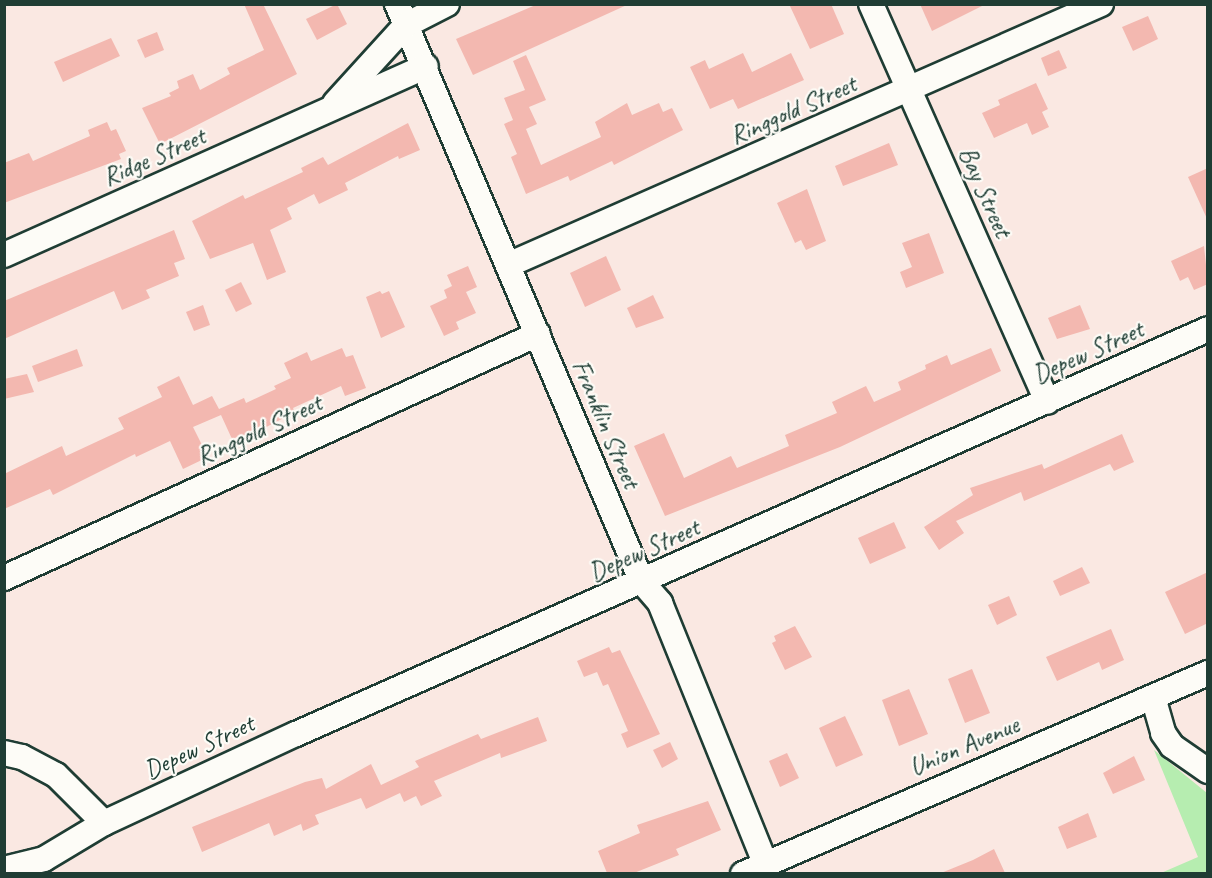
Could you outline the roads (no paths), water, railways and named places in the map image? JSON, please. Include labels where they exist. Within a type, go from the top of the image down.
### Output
[{"type":"street","points":[[402,15],[447,4]]},
{"type":"street","name":"Bay Street","points":[[871,4],[1047,402]]},
{"type":"street","name":"Ringgold Street","points":[[508,265],[1101,4]]},
{"type":"street","name":"Franklin Street","points":[[402,15],[426,66],[642,582],[660,603],[765,863]]},
{"type":"street","name":"Ridge Street","points":[[327,112],[402,15]]},
{"type":"street","name":"Ridge Street","points":[[4,255],[426,66]]},
{"type":"street","name":"Depew Street","points":[[4,870],[44,859],[104,823],[1208,329]]},
{"type":"street","name":"Ringgold Street","points":[[4,578],[538,334]]},
{"type":"street","name":"Union Avenue","points":[[743,873],[1208,673]]},
{"type":"street","points":[[1153,697],[1163,733],[1172,746],[1208,771]]},
{"type":"street","points":[[4,753],[56,775],[104,823]]}]
